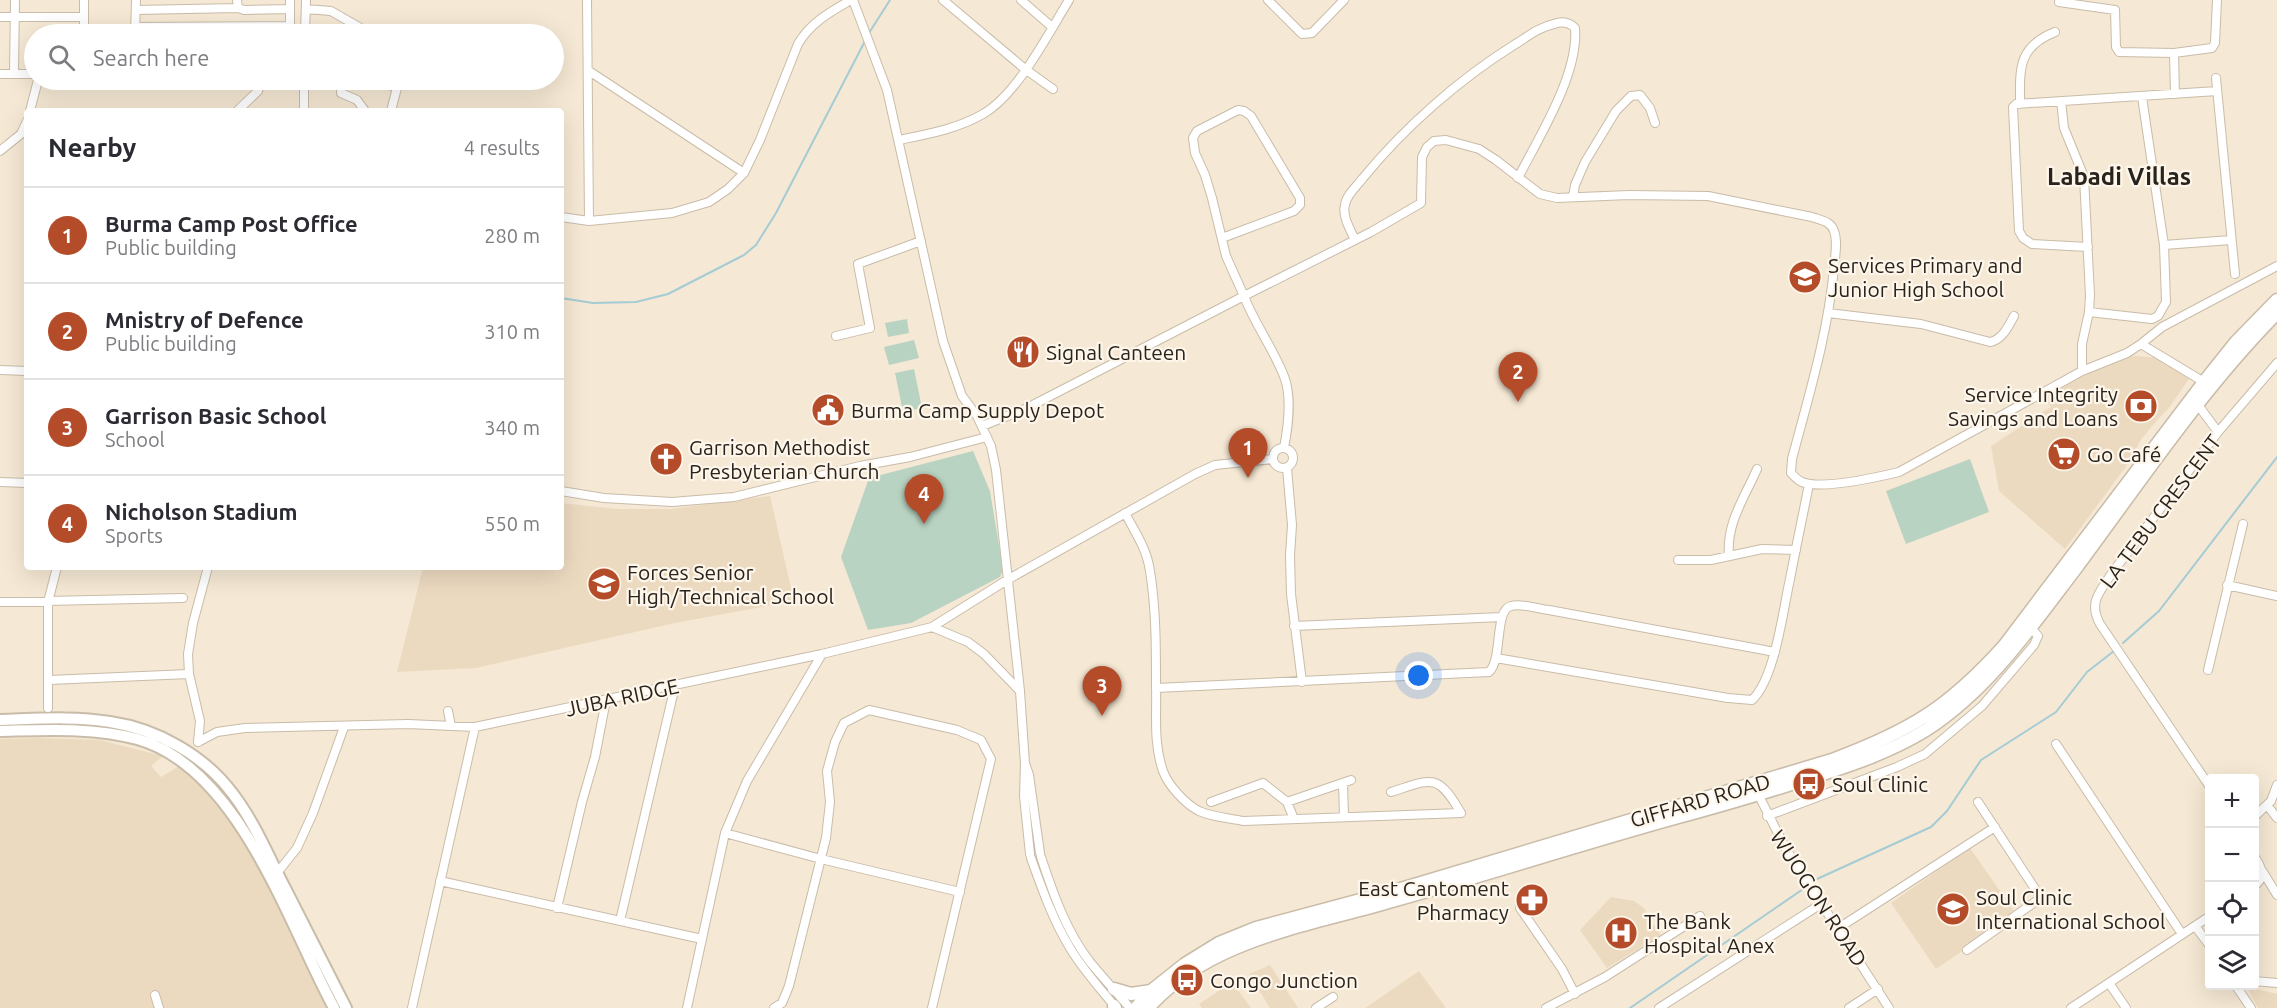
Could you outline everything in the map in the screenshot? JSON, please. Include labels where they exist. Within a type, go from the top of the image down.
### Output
[{"type":"main road","name":"GIFFARD ROAD","points":[[1148,1008],[1191,973],[1223,953],[1261,937],[1393,901],[1756,790],[1877,743],[1919,721],[1957,694],[2004,646],[2204,382],[2236,342],[2277,300]]},
{"type":"main road","name":"GIFFARD ROAD","points":[[1136,1008],[1151,991],[1185,964],[1219,943],[1256,928],[1394,891],[1527,849],[1842,768],[1924,731],[1964,702],[2011,654],[2198,405],[2241,352],[2277,313]]},
{"type":"main road","points":[[0,720],[80,719],[110,722],[145,731],[174,742],[218,777],[233,792],[250,819],[346,1008]]},
{"type":"main road","points":[[0,731],[88,731],[130,737],[158,747],[197,774],[229,808],[274,887],[334,1008]]},
{"type":"main road","points":[[1114,989],[1131,994],[1151,991]]},
{"type":"street","points":[[14,74],[15,0]]},
{"type":"street","points":[[84,0],[84,24]]},
{"type":"street","points":[[135,24],[136,0]]},
{"type":"street","points":[[305,24],[306,0]]},
{"type":"street","points":[[587,0],[590,221]]},
{"type":"street","points":[[564,217],[590,221],[655,216],[709,202],[728,189],[744,173],[805,31],[830,12],[852,0],[887,90],[943,341],[962,396],[987,437],[996,470],[1006,580],[1020,691],[1025,764],[1024,796],[1030,856],[1044,896],[1070,948],[1089,976],[1115,1007]]},
{"type":"street","points":[[943,0],[1025,69],[1053,89]]},
{"type":"street","points":[[1021,0],[1052,27]]},
{"type":"street","points":[[899,140],[952,128],[984,114],[1013,88],[1069,0]]},
{"type":"street","points":[[1274,2],[1302,34],[1306,34],[1312,33],[1344,0]]},
{"type":"street","points":[[2059,2],[2115,10],[2116,47],[2119,52],[2174,53],[2212,48],[2215,43],[2217,0]]},
{"type":"street","points":[[136,10],[238,4],[289,4],[290,24]]},
{"type":"street","points":[[306,9],[331,11],[354,24]]},
{"type":"street","points":[[0,17],[84,17]]},
{"type":"street","points":[[1355,240],[1346,218],[1345,204],[1352,191],[1385,152],[1443,98],[1497,56],[1539,29],[1556,23],[1571,24],[1575,28],[1576,40],[1570,66],[1555,108],[1518,178]]},
{"type":"street","points":[[2020,104],[2022,61],[2040,38],[2055,32]]},
{"type":"street","points":[[2174,53],[2175,94]]},
{"type":"street","points":[[589,71],[744,173]]},
{"type":"street","points":[[0,74],[24,74]]},
{"type":"street","points":[[2216,78],[2235,274]]},
{"type":"street","points":[[31,108],[35,90]]},
{"type":"street","points":[[240,108],[258,90]]},
{"type":"street","points":[[304,90],[304,108]]},
{"type":"street","points":[[341,90],[341,93],[357,100],[363,108]]},
{"type":"street","points":[[392,108],[397,90]]},
{"type":"street","points":[[2088,247],[2032,244],[2023,238],[2019,231],[2012,110],[2016,104],[2217,92]]},
{"type":"street","points":[[1573,197],[1575,185],[1585,162],[1616,111],[1631,96],[1640,95],[1650,108],[1655,123]]},
{"type":"street","points":[[2089,312],[2152,319],[2158,316],[2166,302],[2164,245],[2142,97]]},
{"type":"street","points":[[2061,101],[2064,128],[2084,177],[2089,312],[2082,344],[2082,371]]},
{"type":"street","points":[[1222,238],[1294,211],[1300,205],[1300,198],[1251,116],[1238,110],[1197,131],[1193,138],[1195,153],[1205,175],[1226,256],[1250,311],[1285,379],[1288,394],[1288,418],[1284,448]]},
{"type":"street","points":[[0,151],[24,135]]},
{"type":"street","points":[[982,426],[1025,408],[1355,240],[1421,203],[1422,157],[1427,147],[1434,141],[1446,140],[1479,149],[1540,194],[1557,198],[1629,195],[1708,196],[1826,221],[1832,226],[1835,236],[1835,255],[1824,340],[1792,459],[1791,473],[1800,481],[1809,484],[1852,481],[1899,472],[2082,371],[2127,353],[2162,327],[2277,266]]},
{"type":"street","points":[[2164,245],[2231,240]]},
{"type":"street","points":[[836,336],[870,328],[858,264],[921,241]]},
{"type":"street","points":[[1828,313],[1921,324],[1990,342],[1995,342],[2005,332],[2014,316]]},
{"type":"street","points":[[2141,344],[2204,382]]},
{"type":"street","name":"LA TEBU CRESCENT","points":[[2205,781],[2100,624],[2094,605],[2097,595],[2112,573],[2218,432],[2277,363]]},
{"type":"street","points":[[0,370],[24,371]]},
{"type":"street","points":[[2198,405],[2218,432]]},
{"type":"street","points":[[564,491],[604,498],[672,502],[734,497],[987,437]]},
{"type":"street","points":[[1284,448],[1290,451],[1293,457],[1292,464],[1287,468],[1278,467],[1273,459],[1276,451],[1284,448]]},
{"type":"street","name":"JUBA RIDGE","points":[[200,721],[198,742],[217,732],[245,728],[408,724],[475,727],[822,654],[932,627],[1006,580],[1195,474],[1215,465],[1273,459]]},
{"type":"street","points":[[1287,468],[1292,525],[1290,555],[1294,626],[1302,682]]},
{"type":"street","points":[[1729,556],[1729,535],[1738,507],[1757,469]]},
{"type":"street","points":[[0,482],[24,483]]},
{"type":"street","points":[[1496,658],[1728,698],[1752,700],[1763,684],[1775,652],[1809,484]]},
{"type":"street","points":[[1125,513],[1145,550],[1150,570],[1156,738],[1163,772],[1181,797],[1197,811],[1243,820],[1461,813],[1441,785],[1433,781],[1391,792]]},
{"type":"street","points":[[2208,670],[2243,524]]},
{"type":"street","points":[[1678,560],[1711,560],[1762,549],[1796,550]]},
{"type":"street","points":[[48,708],[48,602],[56,570]]},
{"type":"street","points":[[207,570],[190,638],[189,674],[200,721],[217,732]]},
{"type":"street","points":[[2227,585],[2277,596]]},
{"type":"street","points":[[0,602],[183,598]]},
{"type":"street","points":[[1156,688],[1489,672],[1494,667],[1502,617],[1505,609],[1511,606],[1775,652]]},
{"type":"street","points":[[1294,626],[1502,617]]},
{"type":"street","points":[[932,627],[968,642],[984,654],[1020,691]]},
{"type":"street","points":[[1767,816],[1897,767],[1925,754],[1982,706],[2034,645],[2038,636],[2031,628]]},
{"type":"street","points":[[687,1008],[725,833],[747,781],[822,654]]},
{"type":"street","points":[[49,680],[189,674]]},
{"type":"street","points":[[620,921],[675,686]]},
{"type":"street","points":[[557,908],[600,737],[606,700]]},
{"type":"street","points":[[774,1008],[782,1003],[789,986],[821,860],[830,802],[827,771],[835,742],[844,723],[869,710],[957,730],[981,740],[990,759],[932,1008]]},
{"type":"street","points":[[448,711],[451,726]]},
{"type":"street","points":[[277,873],[297,848],[313,813],[344,726]]},
{"type":"street","points":[[412,1008],[475,727]]},
{"type":"street","points":[[2056,744],[2182,934]]},
{"type":"street","points":[[1025,764],[1029,775],[1040,855],[1058,908],[1089,961],[1130,1008]]},
{"type":"street","points":[[1287,802],[1347,781],[1344,817]]},
{"type":"street","points":[[1211,802],[1263,783],[1287,802],[1294,819]]},
{"type":"street","points":[[2259,812],[2267,805],[2277,785]]},
{"type":"street","name":"WUOGON ROAD","points":[[1756,790],[1767,816],[1786,849],[1889,1008]]},
{"type":"street","points":[[1967,950],[2039,899],[1978,802]]},
{"type":"street","points":[[2267,805],[2277,818]]},
{"type":"street","points":[[1837,929],[1995,827]]},
{"type":"street","points":[[725,833],[821,860],[960,892]]},
{"type":"street","points":[[2259,865],[2277,895]]},
{"type":"street","points":[[2258,882],[2263,872]]},
{"type":"street","points":[[440,881],[702,939]]},
{"type":"street","points":[[1659,1008],[1821,904]]},
{"type":"street","points":[[1520,908],[1562,969],[1575,994]]},
{"type":"street","points":[[1546,1008],[1605,977],[1700,916]]},
{"type":"street","points":[[2071,1008],[2205,919]]},
{"type":"street","points":[[2195,926],[2205,939]]},
{"type":"street","points":[[2259,981],[2277,983]]},
{"type":"street","points":[[2109,983],[2126,1008]]},
{"type":"street","points":[[1849,1008],[1878,989]]},
{"type":"street","points":[[2239,990],[2251,1008]]},
{"type":"street","points":[[155,995],[159,1008]]},
{"type":"street","points":[[1316,1008],[1333,997]]},
{"type":"shaded area","points":[[2124,355],[2161,358],[2190,377],[2169,408],[2140,441],[2130,461],[2065,549],[1999,491],[1991,446],[2051,407],[2044,397]]},
{"type":"shaded area","name":"Forces Senior High/Technical School","points":[[770,496],[794,601],[675,623],[476,668],[397,672],[422,570],[564,570],[564,503],[617,509],[671,509]]},
{"type":"shaded area","points":[[0,739],[100,740],[163,756],[151,766],[161,777],[179,766],[212,793],[250,850],[326,1008],[0,1008]]},
{"type":"shaded area","name":"Soul Clinic International School","points":[[1970,848],[2016,914],[1936,969],[1891,903]]},
{"type":"shaded area","name":"The Bank Hospital Anex","points":[[1611,897],[1634,901],[1644,908],[1661,935],[1607,968],[1580,930]]},
{"type":"shaded area","points":[[1270,965],[1298,1008],[1270,1008],[1249,974]]},
{"type":"shaded area","points":[[1419,971],[1446,1008],[1365,1008]]},
{"type":"shaded area","points":[[1232,982],[1251,1008],[1202,1008],[1199,1004]]},
{"type":"shaded area","points":[[2249,990],[2277,994],[2277,1008],[2258,1008]]},
{"type":"green space","points":[[907,319],[909,333],[888,337],[885,323]]},
{"type":"green space","points":[[914,340],[919,358],[889,365],[884,347]]},
{"type":"green space","points":[[914,369],[922,408],[903,412],[895,373]]},
{"type":"green space","points":[[973,451],[990,491],[1003,570],[1000,577],[911,623],[868,630],[841,557],[869,478]]},
{"type":"green space","points":[[1970,459],[1989,512],[1906,544],[1886,491]]},
{"type":"waterway","points":[[869,33],[890,0]]},
{"type":"waterway","points":[[564,298],[593,303],[636,302],[668,294],[744,255],[756,245],[776,213],[865,41]]},
{"type":"waterway","points":[[2123,643],[2159,611],[2277,457]]},
{"type":"waterway","points":[[1817,879],[1931,827],[1947,811],[1981,760],[2056,712],[2087,672],[2114,651]]},
{"type":"waterway","points":[[1630,1008],[1806,887]]},
{"type":"place","name":"Services Primary and Junior High School","points":[[1805,277]]},
{"type":"place","name":"Signal Canteen","points":[[1023,352]]},
{"type":"place","name":"Mnistry of Defence","points":[[1518,402]]},
{"type":"place","name":"Service Integrity Savings and Loans","points":[[2141,406]]},
{"type":"place","name":"Burma Camp Supply Depot","points":[[828,410]]},
{"type":"place","name":"Go Café","points":[[2064,454]]},
{"type":"place","name":"Garrison Methodist Presbyterian Church","points":[[666,459]]},
{"type":"place","name":"Burma Camp Post Office","points":[[1248,478]]},
{"type":"place","name":"Nicholson Stadium","points":[[924,524]]},
{"type":"place","name":"Forces Senior High/Technical School","points":[[604,584]]},
{"type":"place","name":"Garrison Basic School","points":[[1102,716]]},
{"type":"place","name":"Soul Clinic","points":[[1809,784]]},
{"type":"place","name":"East Cantoment Pharmacy","points":[[1532,900]]},
{"type":"place","name":"Soul Clinic International School","points":[[1953,909]]},
{"type":"place","name":"The Bank Hospital Anex","points":[[1621,933]]},
{"type":"place","name":"Congo Junction","points":[[1187,980]]},
{"type":"district","name":"Labadi Villas","points":[[2119,176]]}]
